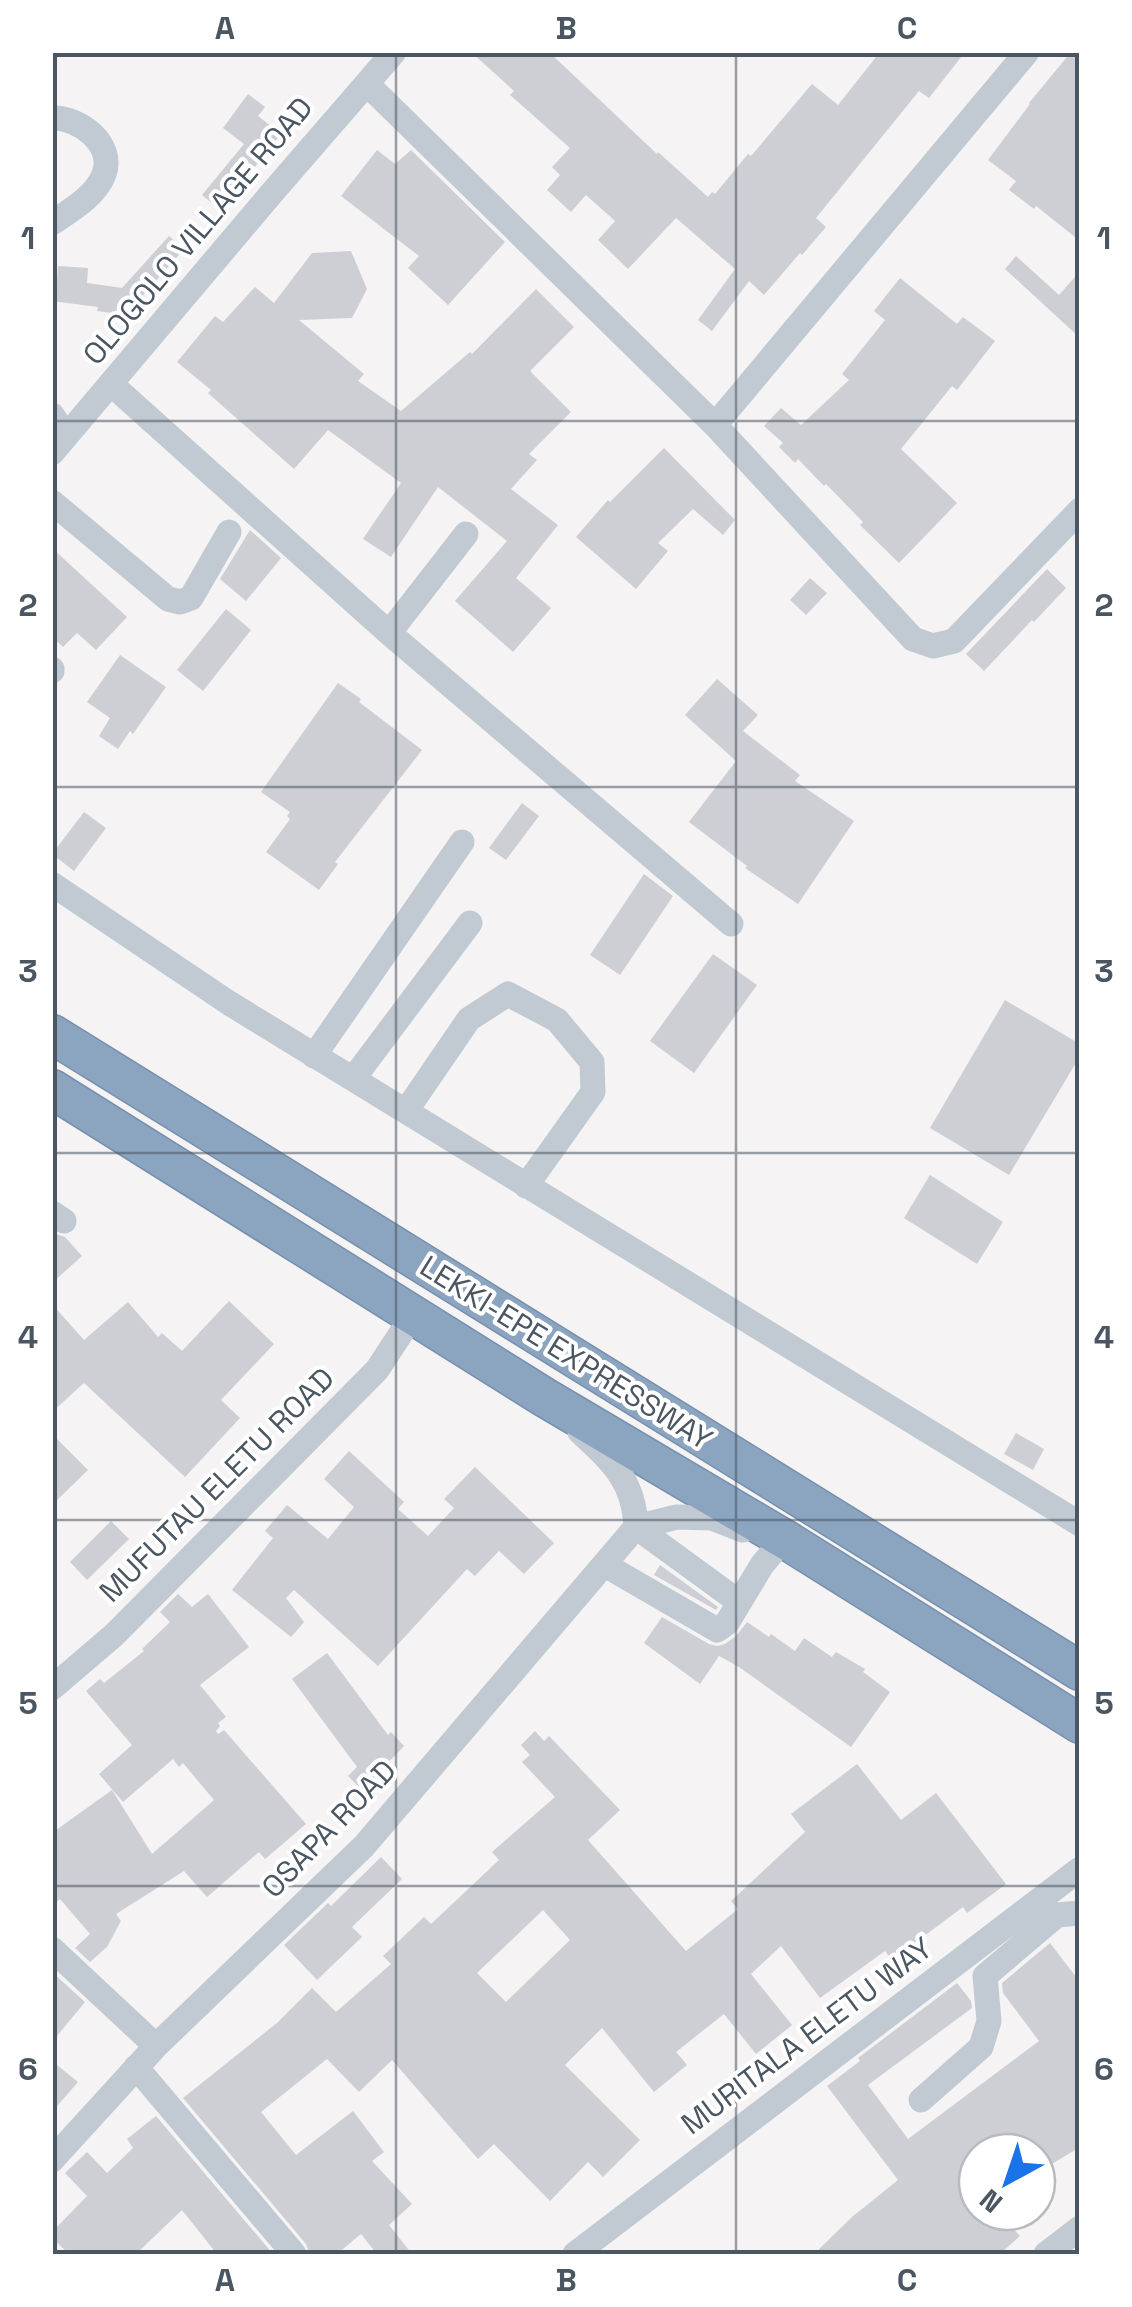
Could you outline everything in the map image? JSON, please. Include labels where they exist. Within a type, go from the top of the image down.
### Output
[{"type":"highway","name":"LEKKI-EPE EXPRESSWAY","points":[[52,1034],[1080,1671]]},
{"type":"highway","name":"LEKKI-EPE EXPRESSWAY","points":[[52,1089],[544,1397],[1080,1724]]},
{"type":"street","name":"OLOGOLO VILLAGE ROAD","points":[[57,435],[112,384],[394,52]]},
{"type":"street","points":[[715,425],[1027,52]]},
{"type":"street","points":[[367,84],[715,425],[913,639],[934,646],[954,641],[1080,510]]},
{"type":"street","points":[[52,118],[65,118],[90,132],[98,140],[106,165],[104,177],[86,199],[52,222]]},
{"type":"street","points":[[112,384],[388,632],[731,924]]},
{"type":"street","points":[[52,502],[168,599],[180,602],[191,598],[229,532]]},
{"type":"street","points":[[388,632],[466,534]]},
{"type":"street","points":[[314,1056],[462,842]]},
{"type":"street","points":[[52,884],[314,1056],[1080,1524]]},
{"type":"street","points":[[353,1079],[470,923]]},
{"type":"street","points":[[406,1112],[469,1019],[508,994],[557,1020],[592,1062],[593,1092],[526,1186]]},
{"type":"street","name":"MUFUTAU ELETU ROAD","points":[[52,1688],[114,1635],[378,1370],[413,1315]]},
{"type":"street","points":[[544,1397],[617,1468],[631,1494],[636,1527],[739,1602]]},
{"type":"street","points":[[604,1564],[717,1630],[726,1623],[762,1566],[786,1542],[712,1518],[677,1517],[636,1527]]},
{"type":"street","name":"OSAPA ROAD","points":[[52,2160],[156,2046],[364,1846],[636,1527]]},
{"type":"street","name":"MURITALA ELETU WAY","points":[[575,2254],[1080,1869]]},
{"type":"street","points":[[921,2100],[981,2047],[989,2022],[985,1976],[1057,1915],[1080,1912]]},
{"type":"street","points":[[52,1949],[156,2046]]},
{"type":"street","points":[[136,2067],[294,2254]]},
{"type":"street","points":[[1046,2254],[1080,2228]]},
{"type":"building","points":[[471,52],[549,52],[708,197],[712,192],[715,194],[748,154],[751,156],[812,84],[838,105],[880,52],[965,52],[929,98],[919,91],[816,218],[826,227],[802,255],[764,295],[749,281],[712,331],[698,320],[735,269],[676,218],[628,269],[598,240],[615,221],[586,195],[571,212],[547,190],[560,175],[552,167],[570,148],[510,95],[514,91]]},
{"type":"building","points":[[1071,52],[1080,52],[1080,241],[1009,190],[1016,181],[988,160]]},
{"type":"building","points":[[248,94],[265,107],[258,116],[281,134],[254,168],[257,170],[233,198],[229,195],[218,208],[202,195],[244,144],[223,128]]},
{"type":"building","points":[[377,150],[395,164],[411,150],[505,242],[448,305],[408,268],[419,256],[341,196]]},
{"type":"building","points":[[169,236],[184,249],[133,307],[121,298],[119,314],[52,301],[52,282],[57,282],[58,266],[88,268],[87,283],[122,288]]},
{"type":"building","points":[[351,251],[367,289],[352,318],[299,320],[364,374],[358,381],[401,411],[472,354],[536,289],[574,327],[530,371],[571,412],[529,454],[537,460],[511,489],[558,525],[516,578],[551,608],[513,652],[455,601],[507,541],[438,487],[391,557],[363,539],[401,483],[328,430],[294,469],[177,362],[215,316],[223,322],[255,287],[274,303],[312,253]]},
{"type":"building","points":[[1016,256],[1059,295],[1080,271],[1080,338],[1005,269]]},
{"type":"building","points":[[900,278],[957,324],[963,317],[995,341],[957,390],[952,386],[901,449],[957,503],[899,563],[826,484],[779,447],[783,443],[764,426],[781,408],[801,425],[849,380],[842,374],[885,320],[874,311]]},
{"type":"building","points":[[664,448],[735,520],[723,535],[693,509],[658,543],[668,551],[636,589],[576,537],[608,500]]},
{"type":"building","points":[[250,530],[281,558],[246,601],[220,579]]},
{"type":"building","points":[[52,548],[127,617],[96,650],[77,633],[63,647],[52,637]]},
{"type":"building","points":[[1047,569],[1066,588],[984,671],[966,654]]},
{"type":"building","points":[[810,578],[827,593],[806,615],[790,600]]},
{"type":"building","points":[[226,609],[251,630],[203,691],[177,670]]},
{"type":"building","points":[[120,655],[166,687],[118,749],[99,736],[110,718],[87,702]]},
{"type":"building","points":[[717,679],[758,715],[743,731],[800,775],[795,781],[854,821],[798,904],[745,868],[689,822],[736,761],[685,715]]},
{"type":"building","points":[[338,683],[422,750],[335,862],[338,864],[319,890],[266,852],[290,819],[290,812],[261,792]]},
{"type":"building","points":[[522,803],[539,816],[506,860],[489,848]]},
{"type":"building","points":[[84,812],[106,828],[74,871],[52,854]]},
{"type":"building","points":[[644,874],[673,896],[620,975],[590,955]]},
{"type":"building","points":[[713,954],[757,985],[694,1073],[650,1041]]},
{"type":"building","points":[[1005,1000],[1080,1044],[1080,1056],[1009,1175],[930,1128]]},
{"type":"building","points":[[930,1175],[1003,1222],[977,1264],[904,1218]]},
{"type":"building","points":[[52,1233],[65,1237],[82,1256],[52,1283]]},
{"type":"building","points":[[229,1301],[274,1344],[221,1400],[240,1418],[185,1477],[84,1383],[52,1412],[52,1304],[84,1340],[128,1302],[158,1337],[162,1333],[182,1351]]},
{"type":"building","points":[[1016,1433],[1044,1449],[1033,1470],[1004,1454]]},
{"type":"building","points":[[52,1434],[88,1470],[52,1505]]},
{"type":"building","points":[[349,1451],[404,1502],[398,1509],[428,1536],[454,1508],[444,1499],[475,1467],[554,1543],[524,1574],[499,1551],[475,1576],[467,1569],[378,1666],[294,1590],[286,1598],[304,1622],[291,1637],[232,1590],[273,1538],[265,1531],[287,1505],[328,1539],[354,1507],[324,1479]]},
{"type":"building","points":[[111,1521],[129,1539],[87,1580],[70,1562]]},
{"type":"building","points":[[660,1565],[718,1607],[716,1610],[654,1575]]},
{"type":"building","points":[[178,1594],[192,1607],[208,1594],[249,1647],[200,1685],[226,1717],[218,1723],[218,1734],[224,1730],[306,1824],[265,1859],[259,1852],[207,1897],[184,1871],[116,1914],[121,1921],[107,1947],[90,1962],[75,1948],[90,1934],[60,1899],[52,1905],[52,1833],[112,1790],[152,1854],[214,1800],[183,1763],[179,1767],[173,1759],[123,1802],[99,1774],[132,1745],[86,1691],[100,1679],[104,1683],[144,1651],[170,1622],[160,1612]]},
{"type":"building","points":[[662,1617],[717,1646],[736,1636],[747,1622],[795,1651],[804,1638],[832,1657],[836,1652],[865,1669],[863,1672],[890,1692],[851,1747],[719,1656],[700,1684],[644,1643]]},
{"type":"building","points":[[327,1653],[388,1735],[391,1732],[404,1746],[362,1790],[348,1776],[357,1767],[292,1679]]},
{"type":"building","points":[[535,1731],[544,1741],[549,1736],[620,1810],[588,1840],[686,1951],[738,1909],[731,1901],[805,1832],[791,1814],[857,1764],[901,1820],[936,1793],[1006,1884],[967,1913],[963,1907],[892,1960],[885,1951],[820,1998],[781,1946],[751,1974],[792,2025],[756,2054],[724,2014],[676,2052],[687,2065],[654,2092],[602,2028],[565,2065],[640,2140],[603,2177],[588,2162],[550,2201],[494,2144],[478,2159],[392,2060],[359,2092],[327,2059],[261,2112],[296,2155],[353,2111],[384,2152],[372,2161],[412,2204],[389,2225],[412,2254],[377,2254],[361,2234],[337,2254],[310,2254],[306,2244],[183,2098],[277,2023],[312,1988],[336,2012],[391,1964],[383,1956],[424,1917],[431,1924],[499,1860],[492,1852],[555,1797],[522,1762],[530,1755],[521,1745]],"holes":[[[543,1910],[570,1940],[506,2002],[477,1973]]]},
{"type":"building","points":[[381,1857],[402,1879],[352,1927],[362,1937],[317,1980],[284,1945]]},
{"type":"building","points":[[1050,1943],[1080,1982],[1080,2147],[1057,2161],[1057,2132],[957,2132],[957,2232],[1016,2232],[1020,2236],[1000,2254],[814,2254],[898,2180],[827,2086],[957,1983],[972,2008],[868,2085],[908,2139],[1039,2041],[1003,1993],[1002,1983]]},
{"type":"building","points":[[52,1972],[85,2002],[52,2042]]},
{"type":"building","points":[[52,2061],[78,2082],[52,2112]]},
{"type":"building","points":[[156,2116],[273,2254],[217,2254],[182,2210],[136,2254],[69,2254],[52,2238],[52,2232],[87,2196],[65,2173],[87,2152],[107,2173],[133,2148],[127,2139]]}]
